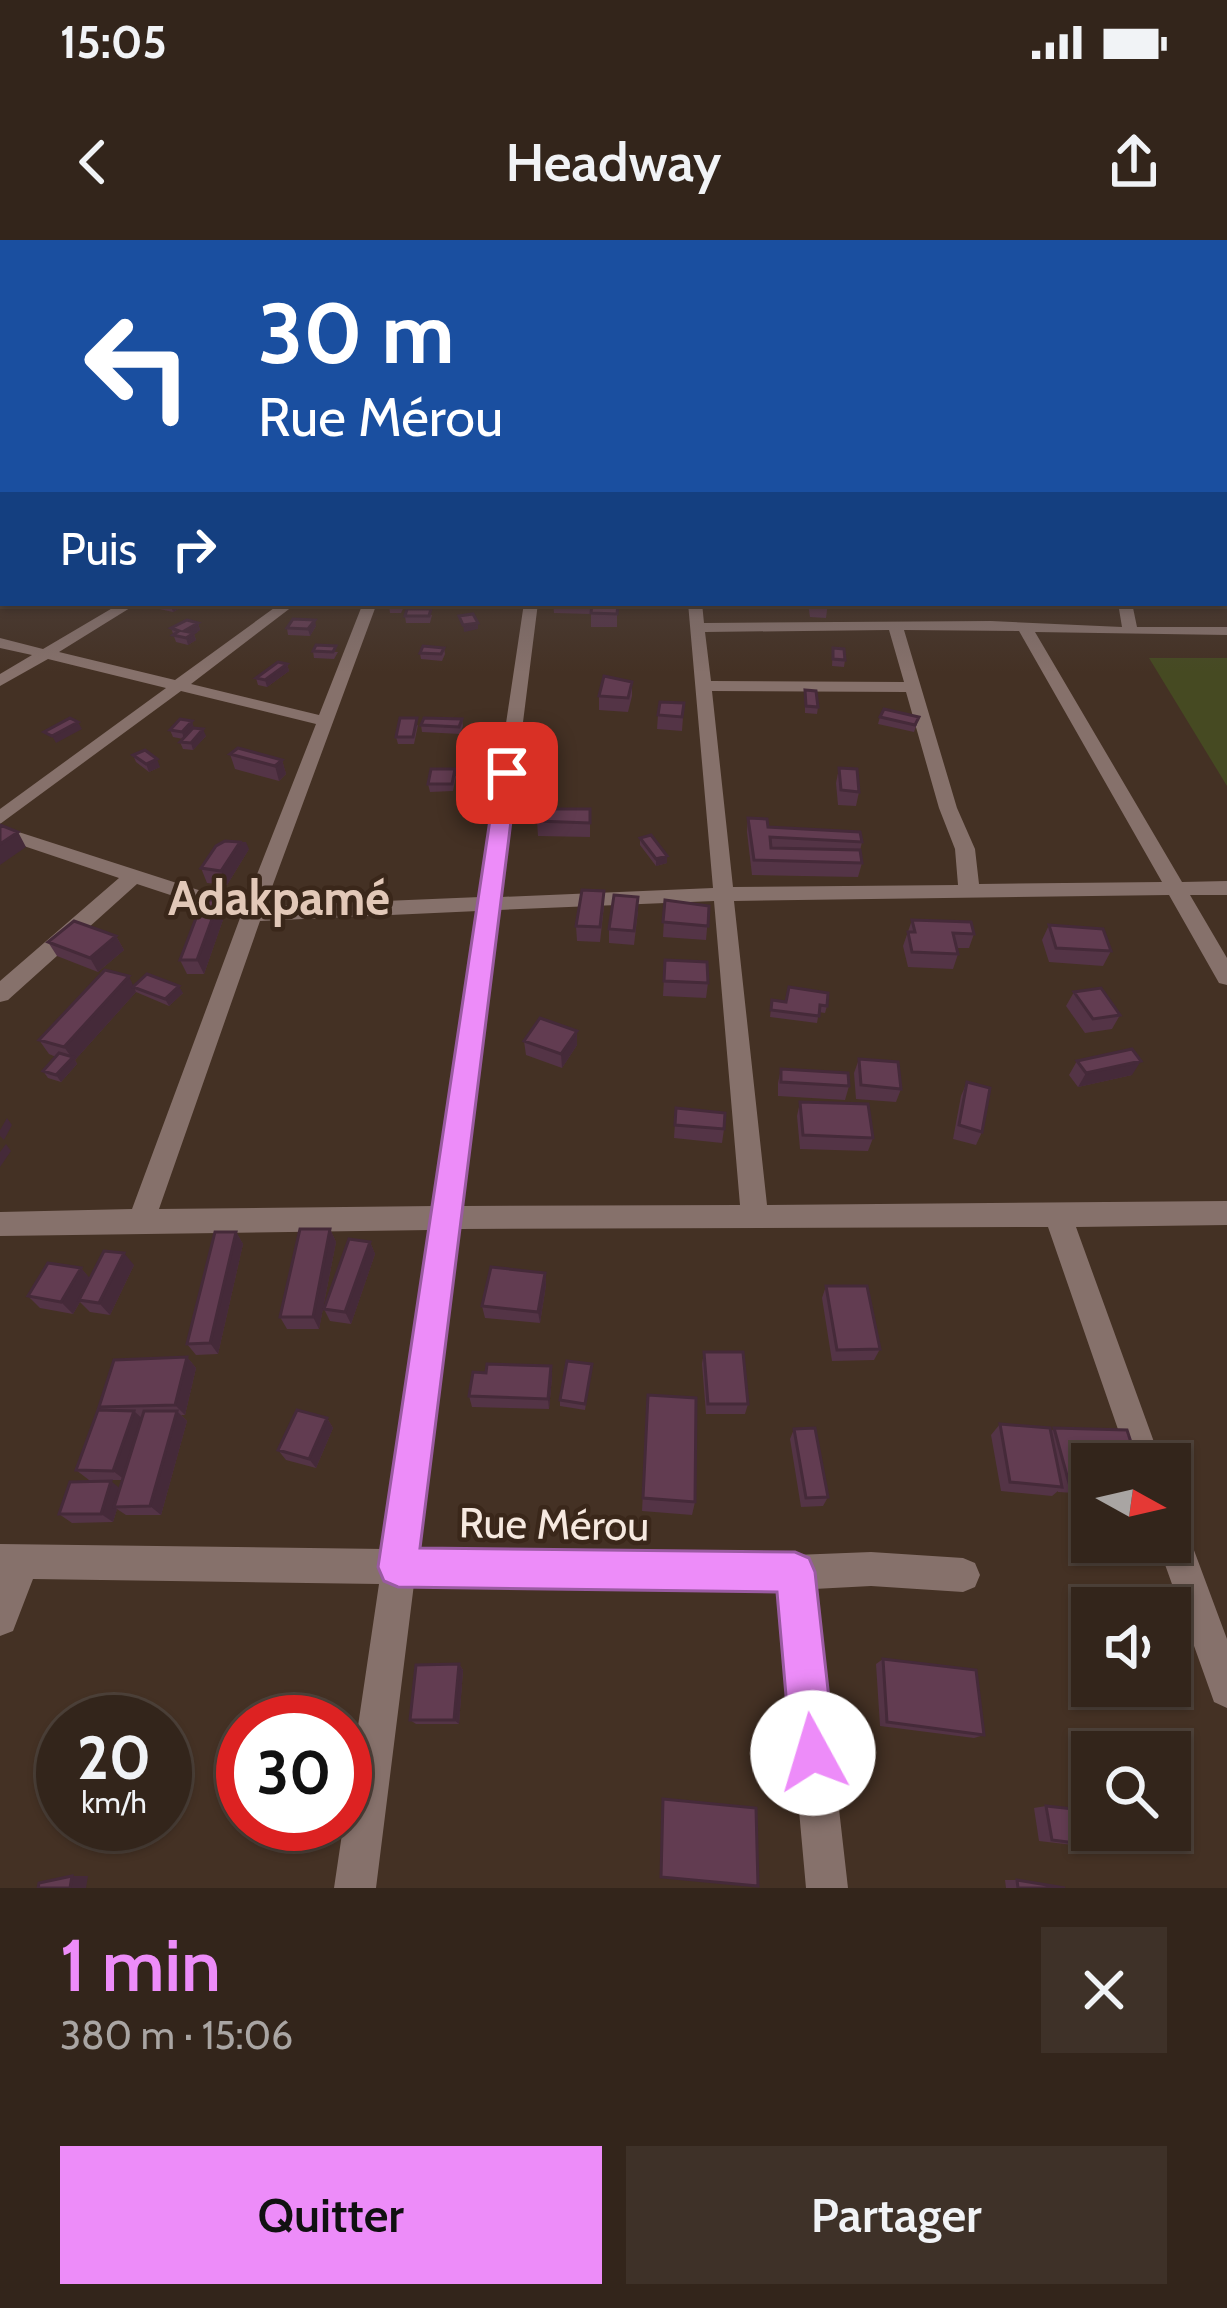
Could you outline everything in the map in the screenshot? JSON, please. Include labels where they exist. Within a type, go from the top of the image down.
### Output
[{"type":"street","points":[[0,681],[126,606]]},
{"type":"street","points":[[0,818],[286,606]]},
{"type":"street","points":[[142,1220],[251,914],[369,606]]},
{"type":"street","points":[[355,1888],[531,606]]},
{"type":"street","points":[[695,606],[755,1216]]},
{"type":"street","points":[[1126,606],[1130,631]]},
{"type":"street","points":[[698,628],[895,625],[991,617],[1025,628],[1227,631]]},
{"type":"street","points":[[895,625],[948,808],[965,849],[969,890]]},
{"type":"street","points":[[1025,628],[1227,977]]},
{"type":"street","points":[[0,643],[325,721]]},
{"type":"street","points":[[703,686],[913,687]]},
{"type":"street","points":[[0,832],[251,914],[722,894],[1227,888]]},
{"type":"street","points":[[0,994],[132,877]]},
{"type":"street","points":[[0,1224],[317,1222],[447,1215],[1227,1213]]},
{"type":"street","points":[[1058,1216],[1139,1443]]},
{"type":"street","points":[[0,1618],[12,1561]]},
{"type":"street","name":"Rue Mérou","points":[[12,1561],[795,1572],[871,1569],[962,1575]]},
{"type":"street","points":[[1182,1563],[1227,1689]]},
{"type":"street","points":[[795,1572],[826,1888]]},
{"type":"green space","points":[[1149,658],[1227,658],[1227,786]]},
{"type":"building","points":[[592,606],[618,606],[617,614],[591,613]]},
{"type":"building","points":[[407,609],[431,609],[429,616],[405,616]]},
{"type":"building","points":[[473,614],[478,623],[463,625],[459,616]]},
{"type":"building","points":[[293,619],[315,620],[308,629],[287,628]]},
{"type":"building","points":[[187,620],[198,623],[184,631],[194,633],[186,638],[173,635],[179,631],[171,628]]},
{"type":"building","points":[[316,645],[336,646],[333,652],[313,651]]},
{"type":"building","points":[[423,646],[444,648],[441,654],[420,653]]},
{"type":"building","points":[[833,648],[844,649],[845,660],[833,659]]},
{"type":"building","points":[[278,662],[287,664],[265,680],[256,678]]},
{"type":"building","points":[[604,676],[632,682],[628,698],[599,696]]},
{"type":"building","points":[[805,690],[816,691],[818,707],[806,706]]},
{"type":"building","points":[[660,702],[684,703],[682,717],[658,715]]},
{"type":"building","points":[[884,709],[919,717],[915,725],[880,717]]},
{"type":"building","points":[[70,718],[78,722],[52,736],[44,732]]},
{"type":"building","points":[[400,718],[417,718],[413,737],[396,737]]},
{"type":"building","points":[[424,718],[462,719],[459,727],[421,725]]},
{"type":"building","points":[[180,719],[192,721],[182,732],[170,730]]},
{"type":"building","points":[[193,728],[203,729],[191,743],[180,742]]},
{"type":"building","points":[[238,748],[282,760],[275,766],[230,754]]},
{"type":"building","points":[[145,750],[157,759],[146,764],[133,755]]},
{"type":"building","points":[[839,768],[857,769],[859,792],[841,790]]},
{"type":"building","points":[[431,769],[455,769],[452,784],[428,784]]},
{"type":"building","points":[[538,809],[590,809],[590,823],[537,821]]},
{"type":"building","points":[[748,818],[767,819],[768,827],[860,832],[862,842],[770,837],[771,848],[860,850],[862,863],[754,860]]},
{"type":"building","points":[[0,825],[18,832],[0,844]]},
{"type":"building","points":[[651,835],[667,856],[656,859],[640,838]]},
{"type":"building","points":[[240,842],[221,871],[201,868],[216,846]]},
{"type":"building","points":[[582,890],[604,891],[600,927],[576,926]]},
{"type":"building","points":[[614,895],[638,897],[634,931],[609,929]]},
{"type":"building","points":[[203,900],[219,900],[197,960],[180,960]]},
{"type":"building","points":[[665,900],[709,906],[708,926],[663,922]]},
{"type":"building","points":[[912,920],[971,922],[974,934],[953,933],[958,954],[912,952],[908,932],[915,932]]},
{"type":"building","points":[[74,921],[116,936],[90,958],[48,942]]},
{"type":"building","points":[[1049,925],[1103,929],[1111,951],[1056,948]]},
{"type":"building","points":[[665,960],[707,962],[708,983],[664,981]]},
{"type":"building","points":[[105,970],[129,976],[64,1047],[39,1040]]},
{"type":"building","points":[[147,974],[179,986],[165,999],[133,987]]},
{"type":"building","points":[[789,987],[828,993],[827,1006],[820,1005],[819,1016],[771,1010],[772,1000],[786,1002]]},
{"type":"building","points":[[1101,988],[1120,1015],[1093,1019],[1074,992]]},
{"type":"building","points":[[540,1018],[577,1031],[561,1054],[524,1041]]},
{"type":"building","points":[[1132,1049],[1141,1061],[1086,1073],[1077,1061]]},
{"type":"building","points":[[59,1053],[73,1057],[56,1075],[43,1071]]},
{"type":"building","points":[[859,1059],[898,1062],[901,1089],[861,1085]]},
{"type":"building","points":[[781,1069],[848,1073],[849,1086],[781,1082]]},
{"type":"building","points":[[967,1082],[990,1088],[982,1132],[959,1125]]},
{"type":"building","points":[[800,1102],[868,1104],[873,1138],[803,1135]]},
{"type":"building","points":[[676,1108],[725,1113],[724,1129],[675,1125]]},
{"type":"building","points":[[300,1229],[330,1229],[313,1317],[280,1317]]},
{"type":"building","points":[[215,1232],[236,1232],[210,1343],[187,1344]]},
{"type":"building","points":[[349,1239],[370,1242],[345,1312],[324,1309]]},
{"type":"building","points":[[104,1251],[124,1253],[99,1303],[79,1300]]},
{"type":"building","points":[[48,1263],[81,1268],[61,1302],[28,1296]]},
{"type":"building","points":[[491,1267],[545,1273],[538,1312],[482,1306]]},
{"type":"building","points":[[826,1286],[867,1286],[880,1349],[837,1350]]},
{"type":"building","points":[[704,1352],[743,1352],[748,1404],[708,1404]]},
{"type":"building","points":[[187,1357],[175,1405],[99,1407],[114,1360]]},
{"type":"building","points":[[567,1361],[592,1364],[585,1404],[560,1400]]},
{"type":"building","points":[[487,1364],[551,1366],[548,1399],[469,1396],[473,1372],[486,1373]]},
{"type":"building","points":[[648,1395],[696,1398],[695,1502],[643,1498]]},
{"type":"building","points":[[98,1410],[134,1411],[113,1471],[76,1470]]},
{"type":"building","points":[[297,1410],[327,1418],[309,1459],[278,1450]]},
{"type":"building","points":[[144,1411],[177,1411],[150,1506],[114,1507]]},
{"type":"building","points":[[1000,1424],[1050,1428],[1062,1487],[1010,1482]]},
{"type":"building","points":[[815,1428],[828,1497],[806,1498],[794,1429]]},
{"type":"building","points":[[1054,1428],[1127,1430],[1131,1443],[1071,1443],[1069,1483]]},
{"type":"building","points":[[111,1481],[101,1514],[59,1514],[70,1482]]},
{"type":"building","points":[[883,1659],[976,1670],[984,1735],[887,1722]]},
{"type":"building","points":[[459,1664],[454,1720],[410,1720],[416,1665]]},
{"type":"building","points":[[663,1799],[756,1808],[758,1886],[661,1877]]},
{"type":"building","points":[[1046,1806],[1071,1809],[1071,1842],[1052,1840]]},
{"type":"building","points":[[72,1876],[70,1888],[38,1888],[39,1883]]},
{"type":"building","points":[[1017,1880],[1065,1888],[1018,1888]]},
{"type":"district","name":"Adakpamé","points":[[279,898]]},
{"type":"route","points":[[507,773],[398,1567],[795,1572],[813,1753]]}]
